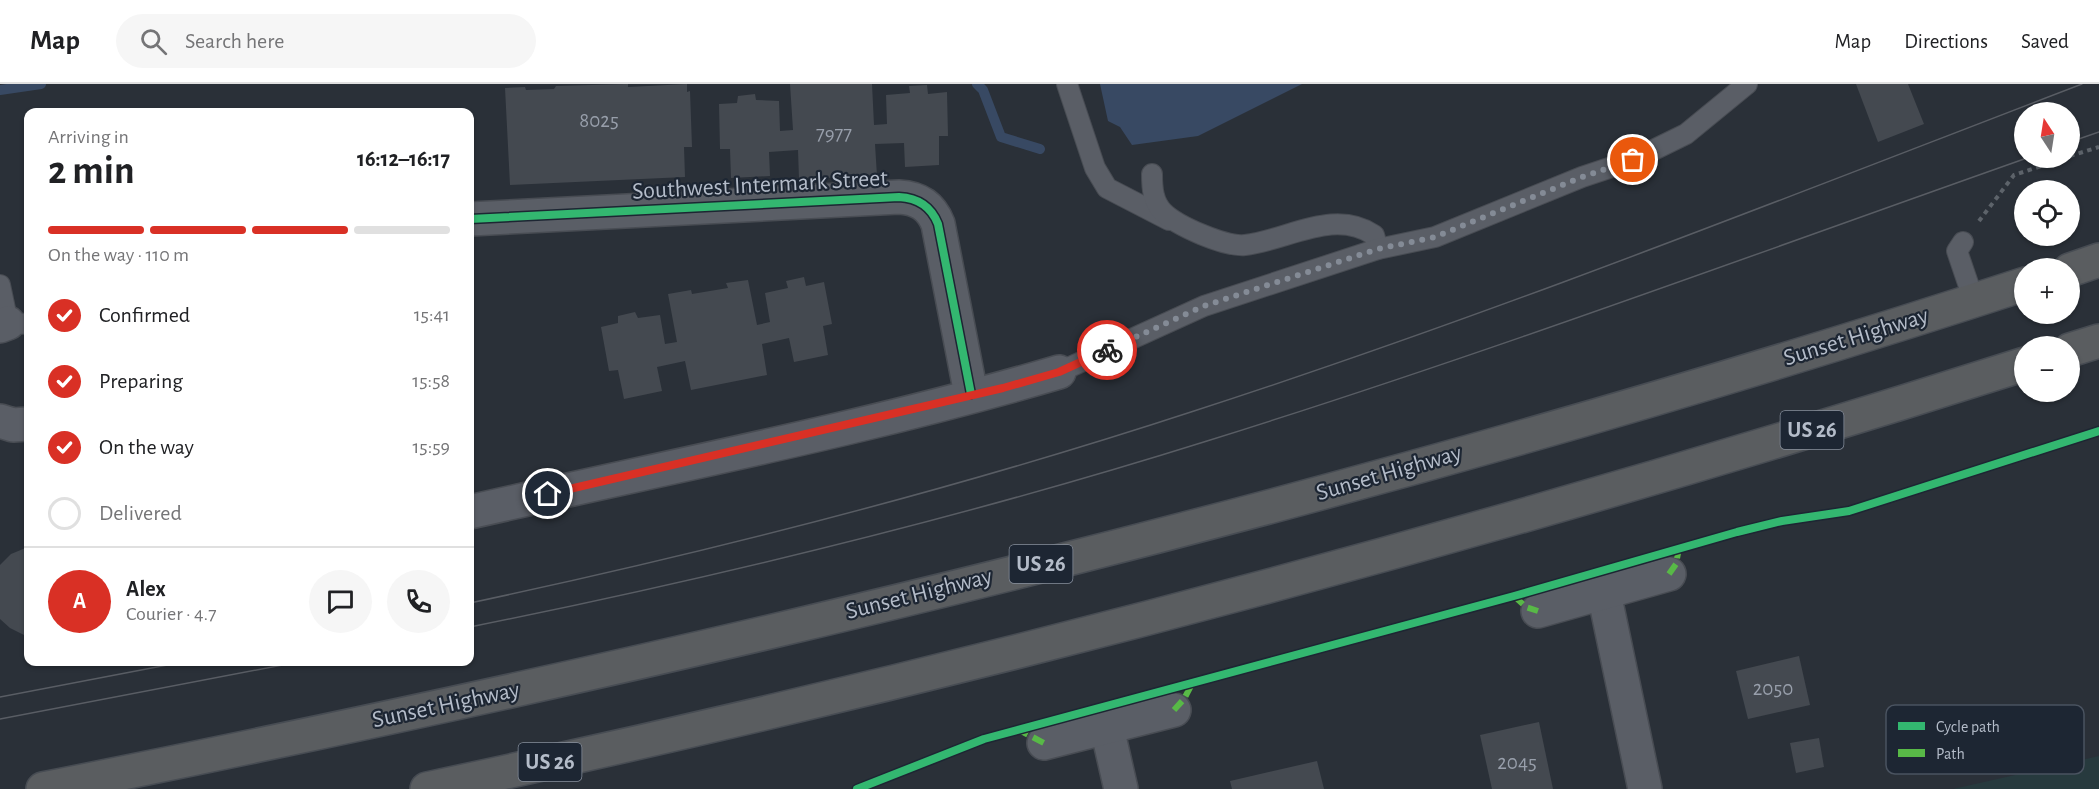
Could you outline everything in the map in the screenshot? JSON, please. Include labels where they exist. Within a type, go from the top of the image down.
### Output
[{"type":"highway","points":[[2080,267],[2099,260]]},
{"type":"highway","name":"Sunset Highway","points":[[43,789],[267,744],[534,686],[866,608],[1229,517],[1575,421],[2014,288]]},
{"type":"highway","points":[[2080,347],[2099,341]]},
{"type":"highway","name":"US 26","points":[[427,789],[871,688],[1129,623],[1588,496],[2014,367]]},
{"type":"street","name":"Southwest Intermark Street","points":[[474,219],[913,198],[928,208],[938,224],[971,394]]},
{"type":"street","points":[[474,511],[746,450],[1059,372]]},
{"type":"street","points":[[0,421],[14,425],[24,424]]},
{"type":"street","points":[[1538,611],[1669,574]]},
{"type":"street","points":[[1604,593],[1645,789]]},
{"type":"street","points":[[1044,743],[1174,710]]},
{"type":"street","points":[[1107,728],[1121,789]]},
{"type":"lane","points":[[1067,84],[1095,168],[1107,188],[1148,211],[1183,226],[1241,245],[1329,224],[1347,223],[1360,226],[1374,235],[1378,249]]},
{"type":"lane","points":[[1059,372],[1204,306],[1378,249],[1435,237],[1582,177],[1633,160],[1686,134],[1747,84]]},
{"type":"lane","points":[[1152,174],[1152,194],[1163,212],[1183,226]]},
{"type":"lane","points":[[1963,242],[1958,251],[1974,301]]},
{"type":"lane","points":[[0,285],[12,324]]},
{"type":"path","points":[[2080,153],[2099,147]]},
{"type":"path","points":[[1963,242],[2014,175],[2035,168]]},
{"type":"green space","points":[[2099,756],[2099,789],[1953,789],[2019,774],[2084,774],[2084,759]]},
{"type":"water","points":[[1100,84],[1302,84],[1198,136],[1132,145],[1120,127],[1108,121]]},
{"type":"building","points":[[628,84],[628,87],[687,84],[687,92],[690,91],[692,147],[684,147],[685,177],[510,185],[505,88],[525,87],[526,90],[554,89],[556,86]]},
{"type":"building","points":[[790,84],[872,84],[874,125],[887,124],[886,95],[910,93],[909,86],[927,85],[928,94],[947,92],[948,136],[939,136],[939,165],[905,167],[904,143],[875,144],[877,176],[799,179],[798,150],[769,152],[770,176],[731,178],[730,149],[720,149],[719,104],[737,103],[738,96],[755,94],[756,100],[779,101],[780,131],[793,130]]},
{"type":"building","points":[[1856,84],[1908,84],[1924,124],[1878,142]]},
{"type":"building","points":[[804,277],[806,286],[824,282],[832,324],[823,326],[828,355],[794,362],[789,338],[762,344],[767,375],[691,390],[685,361],[657,367],[662,391],[624,399],[618,370],[609,371],[601,327],[618,323],[618,316],[635,312],[638,318],[660,315],[665,344],[677,342],[668,294],[691,290],[692,294],[728,288],[726,283],[748,280],[757,325],[770,322],[765,293],[788,288],[786,281]]},
{"type":"building","points":[[24,549],[24,635],[10,628],[0,619],[0,565],[11,554]]},
{"type":"building","points":[[1799,656],[1810,705],[1748,719],[1736,671]]},
{"type":"building","points":[[1539,722],[1553,789],[1492,789],[1480,735]]},
{"type":"building","points":[[1819,738],[1824,767],[1796,773],[1790,743]]},
{"type":"building","points":[[1317,761],[1324,789],[1232,789],[1230,781]]},
{"type":"waterway","points":[[0,90],[41,84]]},
{"type":"waterway","points":[[977,84],[983,90],[1001,137],[1040,149]]},
{"type":"tram line","points":[[474,602],[653,562],[834,517],[1105,440],[1306,374],[1529,295],[2082,84]]},
{"type":"tram line","points":[[2080,139],[2099,132]]},
{"type":"tram line","points":[[474,626],[656,588],[841,544],[1116,469],[1310,408],[1516,339],[2014,163]]},
{"type":"tram line","points":[[0,697],[162,666]]},
{"type":"tram line","points":[[0,719],[277,666]]},
{"type":"marked path","points":[[1669,574],[1676,564],[1679,548]]},
{"type":"marked path","points":[[1514,596],[1526,607],[1538,611]]},
{"type":"marked path","points":[[1174,710],[1184,699],[1192,684]]},
{"type":"marked path","points":[[1017,729],[1044,743]]},
{"type":"cycle path","points":[[474,219],[899,197],[918,201],[932,212],[938,224],[971,394]]},
{"type":"cycle path","points":[[857,789],[984,739],[1514,596],[1737,532],[1782,521],[1849,511],[2099,431]]},
{"type":"way so far","points":[[1107,350],[1204,306],[1378,249],[1435,237],[1582,177],[1633,160]]},
{"type":"route","points":[[548,494],[746,450],[1003,388],[1059,372],[1107,350]]}]
